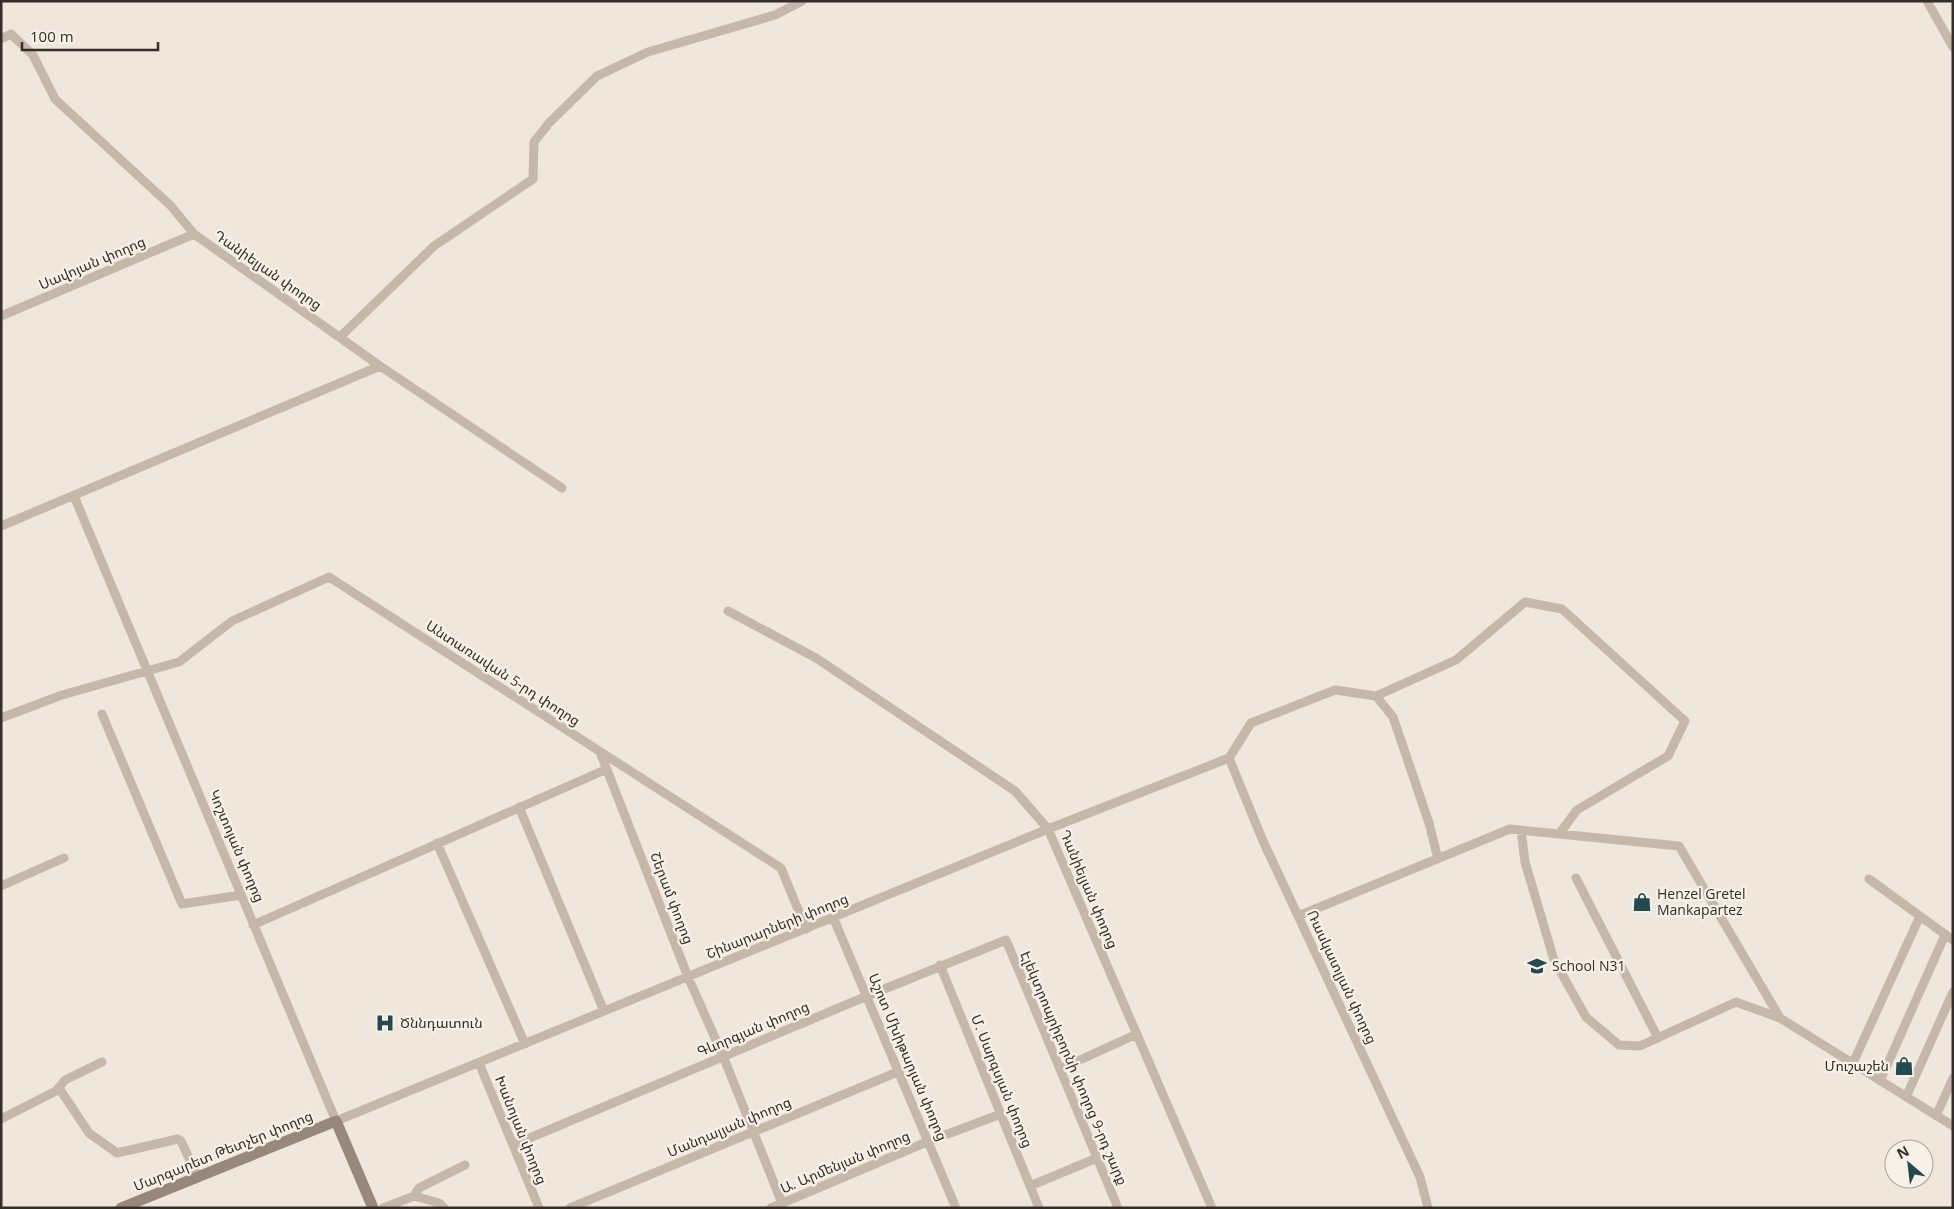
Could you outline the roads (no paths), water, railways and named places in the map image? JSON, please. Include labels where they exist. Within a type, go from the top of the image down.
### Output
[{"type":"street","points":[[340,337],[434,246],[533,179],[534,142],[549,124],[597,76],[648,52],[775,15],[802,1]]},
{"type":"street","points":[[1927,1],[1953,47]]},
{"type":"street","name":"Դանիելյան փողոց","points":[[1,39],[11,34],[33,55],[55,99],[171,206],[194,234],[380,366],[562,488]]},
{"type":"street","name":"Սավոյան փողոց","points":[[1,316],[194,234]]},
{"type":"street","points":[[1,526],[380,366]]},
{"type":"street","name":"Կոշտոյան փողոց","points":[[74,496],[373,1208]]},
{"type":"street","name":"Անտառավան 5-րդ փողոց","points":[[147,672],[178,662],[232,621],[329,577],[781,868],[806,929]]},
{"type":"street","points":[[1229,758],[1251,723],[1335,690],[1376,696],[1456,660],[1525,602],[1562,609],[1685,721],[1668,756],[1577,810],[1559,834]]},
{"type":"street","name":"Դանիելյան փողոց","points":[[728,611],[816,658],[1015,791],[1048,830],[1212,1208]]},
{"type":"street","points":[[1,718],[62,695],[147,672]]},
{"type":"street","points":[[1376,696],[1393,717],[1429,822],[1438,859]]},
{"type":"street","points":[[102,714],[182,904],[241,895]]},
{"type":"street","name":"Շերամ փողոց","points":[[600,752],[688,977],[723,1056],[782,1203]]},
{"type":"street","name":"Շինարարների փողոց","points":[[336,1121],[1229,758]]},
{"type":"street","name":"Ռասկատլյան փողոց","points":[[1229,758],[1263,841],[1420,1177],[1428,1208]]},
{"type":"street","points":[[253,925],[607,769]]},
{"type":"street","points":[[519,807],[604,1011]]},
{"type":"street","points":[[1298,916],[1510,829],[1679,846],[1780,1018]]},
{"type":"street","points":[[1521,830],[1525,862],[1554,960],[1586,1017],[1619,1045],[1640,1046],[1736,1002],[1780,1018],[1953,1126]]},
{"type":"street","points":[[437,843],[526,1044]]},
{"type":"street","points":[[1,886],[64,858]]},
{"type":"street","points":[[1576,878],[1658,1038]]},
{"type":"street","points":[[1869,879],[1949,937],[1880,1081]]},
{"type":"street","points":[[1853,1063],[1920,916]]},
{"type":"street","name":"Աշոտ Մխիթարյան փողոց","points":[[834,917],[956,1208]]},
{"type":"street","name":"Գևորգյան փողոց","points":[[513,1145],[940,965],[1006,940]]},
{"type":"street","name":"Էլեկտրոպրիբորնի փողոց 9-րդ շարք","points":[[1006,940],[1118,1208]]},
{"type":"street","name":"Մ. Սարգսյան փողոց","points":[[940,965],[1039,1208]]},
{"type":"street","points":[[1906,1097],[1953,992]]},
{"type":"street","points":[[1060,1068],[1137,1034]]},
{"type":"street","points":[[1,1119],[56,1091],[65,1080],[102,1062]]},
{"type":"street","name":"Խանոյան փողոց","points":[[479,1063],[539,1208]]},
{"type":"street","name":"Մանդալյան փողոց","points":[[570,1208],[900,1071]]},
{"type":"street","points":[[1936,1116],[1953,1078]]},
{"type":"street","points":[[58,1088],[89,1133],[117,1153],[178,1138],[198,1177]]},
{"type":"street","name":"Ա. Արմենյան փողոց","points":[[771,1208],[929,1141],[1001,1114]]},
{"type":"street","name":"Մարգարետ Թետչեր փողոց","points":[[121,1208],[336,1121]]},
{"type":"street","points":[[1030,1186],[1097,1158]]},
{"type":"street","points":[[414,1196],[419,1188],[465,1165]]},
{"type":"street","points":[[383,1208],[414,1196],[439,1203],[444,1208]]},
{"type":"place","name":"Henzel Gretel Mankapartez","points":[[1642,902]]},
{"type":"place","name":"School N31","points":[[1537,966]]},
{"type":"place","name":"Ծննդատուն","points":[[385,1023]]},
{"type":"place","name":"Մուշաշեն","points":[[1904,1066]]}]
